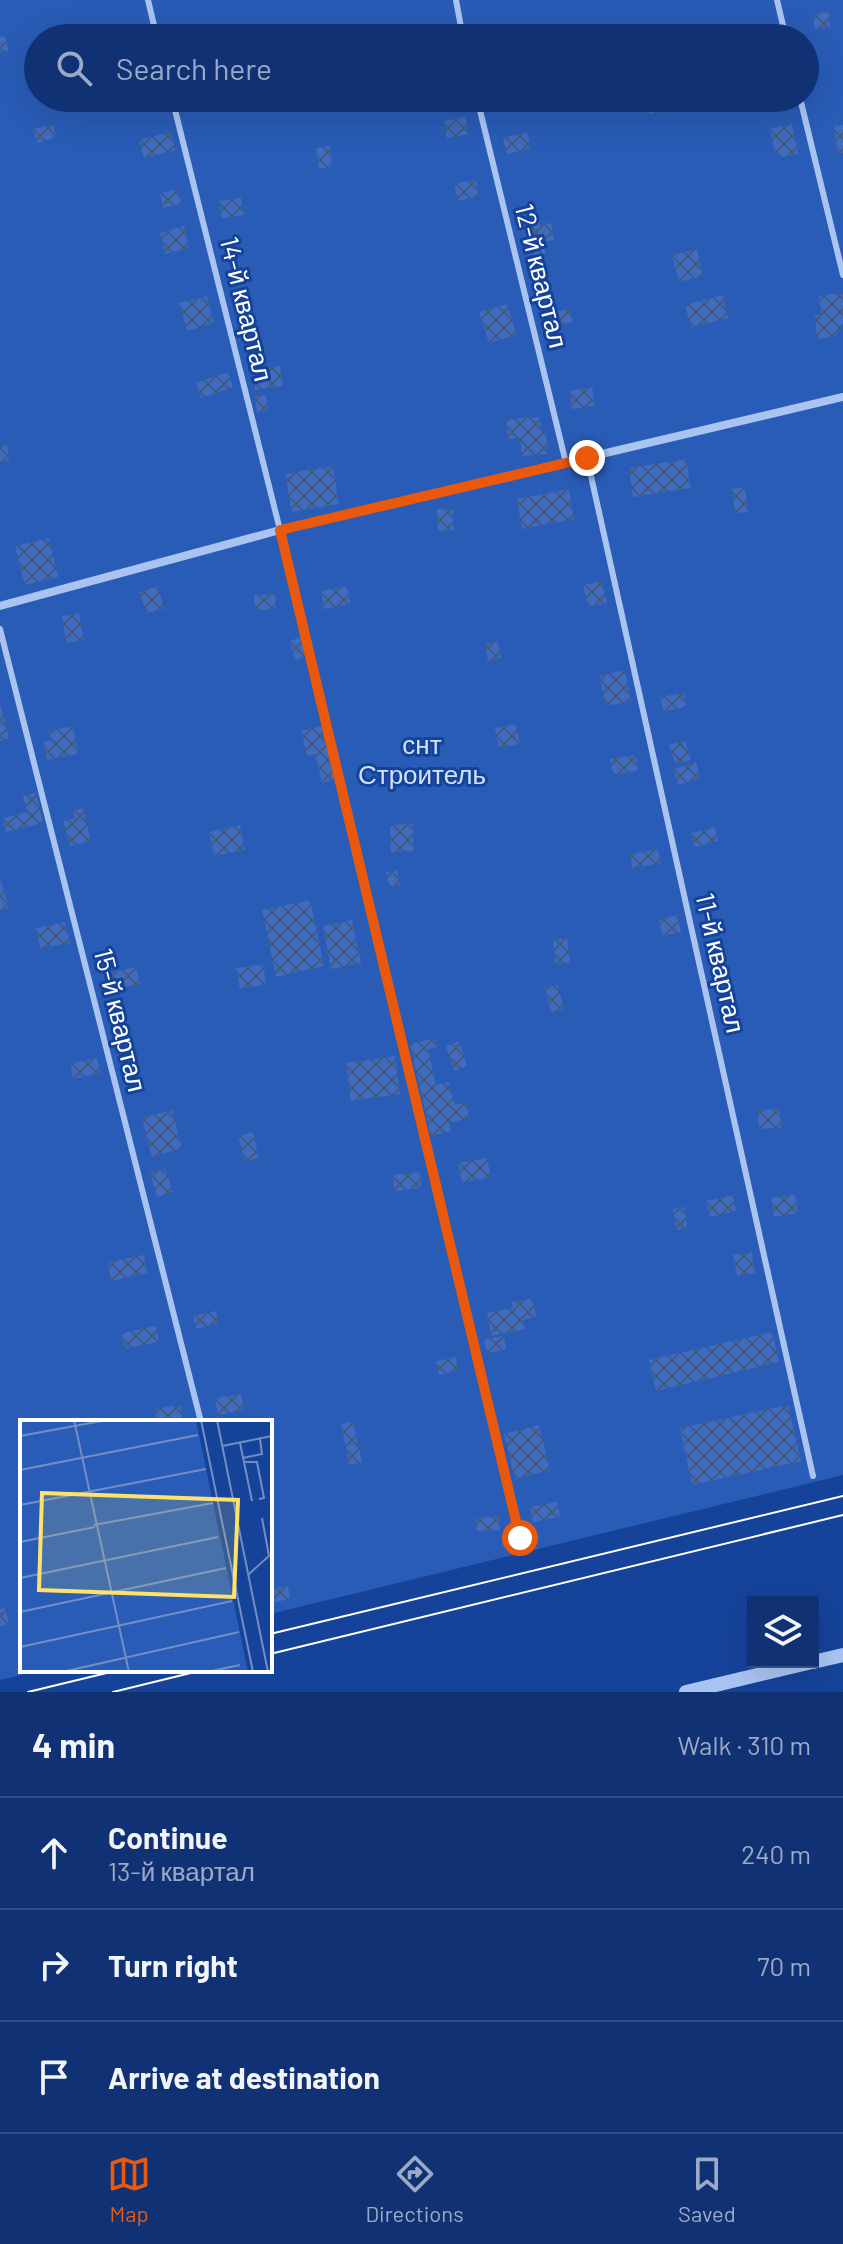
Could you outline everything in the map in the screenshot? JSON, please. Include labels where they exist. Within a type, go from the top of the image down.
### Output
[{"type":"street","points":[[0,606],[280,530],[843,397]]},
{"type":"street","points":[[819,1661],[843,1655]]},
{"type":"street","points":[[686,1692],[788,1668]]},
{"type":"lane","points":[[148,0],[154,24]]},
{"type":"lane","points":[[456,0],[460,24]]},
{"type":"lane","points":[[777,0],[783,24]]},
{"type":"lane","name":"14-й квартал","points":[[176,112],[280,530],[520,1538]]},
{"type":"lane","name":"12-й квартал","points":[[480,112],[566,463]]},
{"type":"lane","points":[[803,112],[843,275]]},
{"type":"lane","name":"11-й квартал","points":[[587,458],[813,1476]]},
{"type":"lane","name":"15-й квартал","points":[[0,629],[200,1420]]},
{"type":"green space","name":"снт Строитель","points":[[0,0],[843,0],[843,1475],[272,1614],[272,1420],[20,1420],[20,1672],[33,1672],[0,1680]]},
{"type":"building","points":[[829,12],[830,28],[819,29],[819,24],[814,24],[813,14]]},
{"type":"building","points":[[6,36],[8,51],[0,52],[0,37]]},
{"type":"building","points":[[465,117],[468,134],[447,138],[444,121]]},
{"type":"building","points":[[53,124],[56,137],[37,143],[33,129]]},
{"type":"building","points":[[792,124],[798,154],[781,157],[780,153],[775,154],[770,129]]},
{"type":"building","points":[[843,125],[843,153],[838,153],[833,126]]},
{"type":"building","points":[[171,132],[175,150],[144,158],[139,140]]},
{"type":"building","points":[[527,132],[531,148],[507,154],[503,138]]},
{"type":"building","points":[[330,146],[332,167],[319,169],[316,148]]},
{"type":"building","points":[[476,180],[479,196],[458,201],[454,184]]},
{"type":"building","points":[[178,189],[181,204],[163,208],[160,193]]},
{"type":"building","points":[[241,198],[244,215],[222,218],[219,201]]},
{"type":"building","points":[[538,215],[540,225],[551,223],[554,240],[544,242],[546,254],[535,256],[533,249],[528,250],[522,218]]},
{"type":"building","points":[[184,226],[189,248],[165,254],[160,233]]},
{"type":"building","points":[[697,249],[703,276],[679,282],[672,255]]},
{"type":"building","points":[[843,293],[843,323],[835,337],[817,339],[815,315],[821,315],[819,296]]},
{"type":"building","points":[[723,295],[728,318],[691,327],[685,305]]},
{"type":"building","points":[[207,296],[214,323],[187,331],[179,303]]},
{"type":"building","points":[[507,304],[517,335],[489,343],[479,312]]},
{"type":"building","points":[[570,309],[573,322],[548,327],[545,314]]},
{"type":"building","points":[[280,366],[283,386],[255,390],[252,371]]},
{"type":"building","points":[[228,372],[233,387],[201,398],[196,383]]},
{"type":"building","points":[[592,387],[595,406],[572,409],[570,391]]},
{"type":"building","points":[[266,395],[268,411],[257,412],[255,396]]},
{"type":"building","points":[[540,417],[542,433],[546,433],[548,454],[522,456],[520,438],[508,439],[506,419]]},
{"type":"building","points":[[7,445],[9,461],[0,462],[0,446]]},
{"type":"building","points":[[686,459],[691,488],[633,497],[629,468]]},
{"type":"building","points":[[333,466],[339,504],[292,512],[285,474]]},
{"type":"building","points":[[745,487],[748,512],[735,513],[732,489]]},
{"type":"building","points":[[569,489],[574,519],[522,529],[517,499]]},
{"type":"building","points":[[437,509],[453,509],[454,530],[438,531]]},
{"type":"building","points":[[49,538],[58,577],[25,585],[15,546]]},
{"type":"building","points":[[602,581],[607,603],[588,607],[583,585]]},
{"type":"building","points":[[158,586],[164,609],[147,614],[139,592]]},
{"type":"building","points":[[347,586],[350,604],[324,609],[321,591]]},
{"type":"building","points":[[275,594],[276,609],[255,610],[254,595]]},
{"type":"building","points":[[79,613],[84,641],[66,643],[62,616]]},
{"type":"building","points":[[301,637],[307,656],[295,660],[290,641]]},
{"type":"building","points":[[498,641],[501,658],[488,661],[485,644]]},
{"type":"building","points":[[625,670],[631,701],[606,706],[599,676]]},
{"type":"building","points":[[684,693],[686,707],[663,711],[660,697]]},
{"type":"building","points":[[0,703],[9,738],[0,741]]},
{"type":"building","points":[[516,724],[520,744],[499,748],[495,728]]},
{"type":"building","points":[[73,726],[78,754],[47,760],[44,742],[51,740],[49,731]]},
{"type":"building","points":[[323,726],[337,779],[322,783],[315,754],[307,756],[301,731]]},
{"type":"building","points":[[685,740],[691,760],[675,764],[669,745]]},
{"type":"building","points":[[636,755],[638,771],[613,775],[610,759]]},
{"type":"building","points":[[696,762],[700,778],[678,785],[673,769]]},
{"type":"building","points":[[36,793],[43,823],[6,832],[3,818],[27,812],[23,796]]},
{"type":"building","points":[[83,808],[91,841],[70,846],[63,821],[75,818],[73,811]]},
{"type":"building","points":[[413,824],[414,851],[391,852],[390,825]]},
{"type":"building","points":[[240,825],[245,850],[214,856],[209,832]]},
{"type":"building","points":[[715,827],[718,841],[695,847],[691,833]]},
{"type":"building","points":[[658,849],[661,863],[632,868],[630,854]]},
{"type":"building","points":[[397,870],[400,885],[389,887],[386,872]]},
{"type":"building","points":[[0,881],[9,908],[0,910]]},
{"type":"building","points":[[310,900],[324,966],[276,977],[262,910]]},
{"type":"building","points":[[677,915],[681,932],[662,936],[659,920]]},
{"type":"building","points":[[352,920],[361,963],[331,969],[323,926]]},
{"type":"building","points":[[65,922],[70,943],[40,948],[36,928]]},
{"type":"building","points":[[567,938],[570,963],[555,964],[553,940]]},
{"type":"building","points":[[263,964],[266,984],[240,989],[236,968]]},
{"type":"building","points":[[136,967],[140,984],[109,991],[105,974]]},
{"type":"building","points":[[558,985],[564,1010],[551,1012],[545,987]]},
{"type":"building","points":[[435,1038],[437,1047],[428,1049],[436,1085],[449,1082],[455,1105],[466,1102],[469,1118],[449,1123],[451,1131],[431,1136],[410,1044]]},
{"type":"building","points":[[459,1041],[467,1066],[454,1071],[446,1046]]},
{"type":"building","points":[[395,1056],[400,1094],[351,1101],[346,1063]]},
{"type":"building","points":[[97,1058],[100,1073],[73,1079],[70,1063]]},
{"type":"building","points":[[780,1109],[781,1128],[759,1129],[758,1110]]},
{"type":"building","points":[[172,1110],[182,1148],[152,1157],[142,1118]]},
{"type":"building","points":[[253,1132],[259,1158],[245,1161],[238,1136]]},
{"type":"building","points":[[487,1158],[491,1177],[462,1183],[458,1163]]},
{"type":"building","points":[[165,1168],[173,1192],[157,1197],[150,1173]]},
{"type":"building","points":[[420,1172],[421,1188],[394,1191],[393,1175]]},
{"type":"building","points":[[795,1194],[798,1213],[774,1217],[771,1198]]},
{"type":"building","points":[[733,1195],[736,1211],[710,1217],[706,1201]]},
{"type":"building","points":[[685,1207],[687,1228],[676,1230],[673,1209]]},
{"type":"building","points":[[752,1252],[755,1273],[737,1276],[733,1255]]},
{"type":"building","points":[[144,1255],[147,1273],[111,1281],[108,1262]]},
{"type":"building","points":[[533,1298],[536,1317],[523,1320],[525,1329],[491,1336],[487,1313],[513,1308],[512,1302]]},
{"type":"building","points":[[216,1311],[219,1323],[196,1329],[193,1316]]},
{"type":"building","points":[[156,1326],[159,1342],[125,1349],[122,1333]]},
{"type":"building","points":[[772,1332],[779,1362],[656,1391],[649,1360]]},
{"type":"building","points":[[504,1336],[506,1350],[487,1353],[484,1339]]},
{"type":"building","points":[[456,1357],[458,1371],[439,1375],[436,1361]]},
{"type":"building","points":[[241,1394],[244,1410],[218,1415],[215,1398]]},
{"type":"building","points":[[180,1405],[183,1418],[157,1420],[155,1409]]},
{"type":"building","points":[[788,1405],[801,1461],[692,1485],[680,1428]]},
{"type":"building","points":[[353,1421],[362,1462],[349,1465],[341,1424]]},
{"type":"building","points":[[539,1425],[550,1470],[515,1479],[504,1434]]},
{"type":"building","points":[[557,1502],[560,1517],[533,1522],[530,1507]]},
{"type":"building","points":[[499,1516],[500,1530],[477,1531],[476,1518]]},
{"type":"building","points":[[288,1586],[290,1599],[272,1603],[272,1590]]},
{"type":"building","points":[[5,1608],[9,1624],[0,1626],[0,1609]]},
{"type":"tram line","points":[[272,1634],[843,1496]]},
{"type":"tram line","points":[[272,1654],[843,1515]]},
{"type":"tram line","points":[[28,1692],[111,1672]]},
{"type":"tram line","points":[[113,1692],[195,1672]]},
{"type":"route","points":[[520,1538],[280,530],[587,458]]}]
